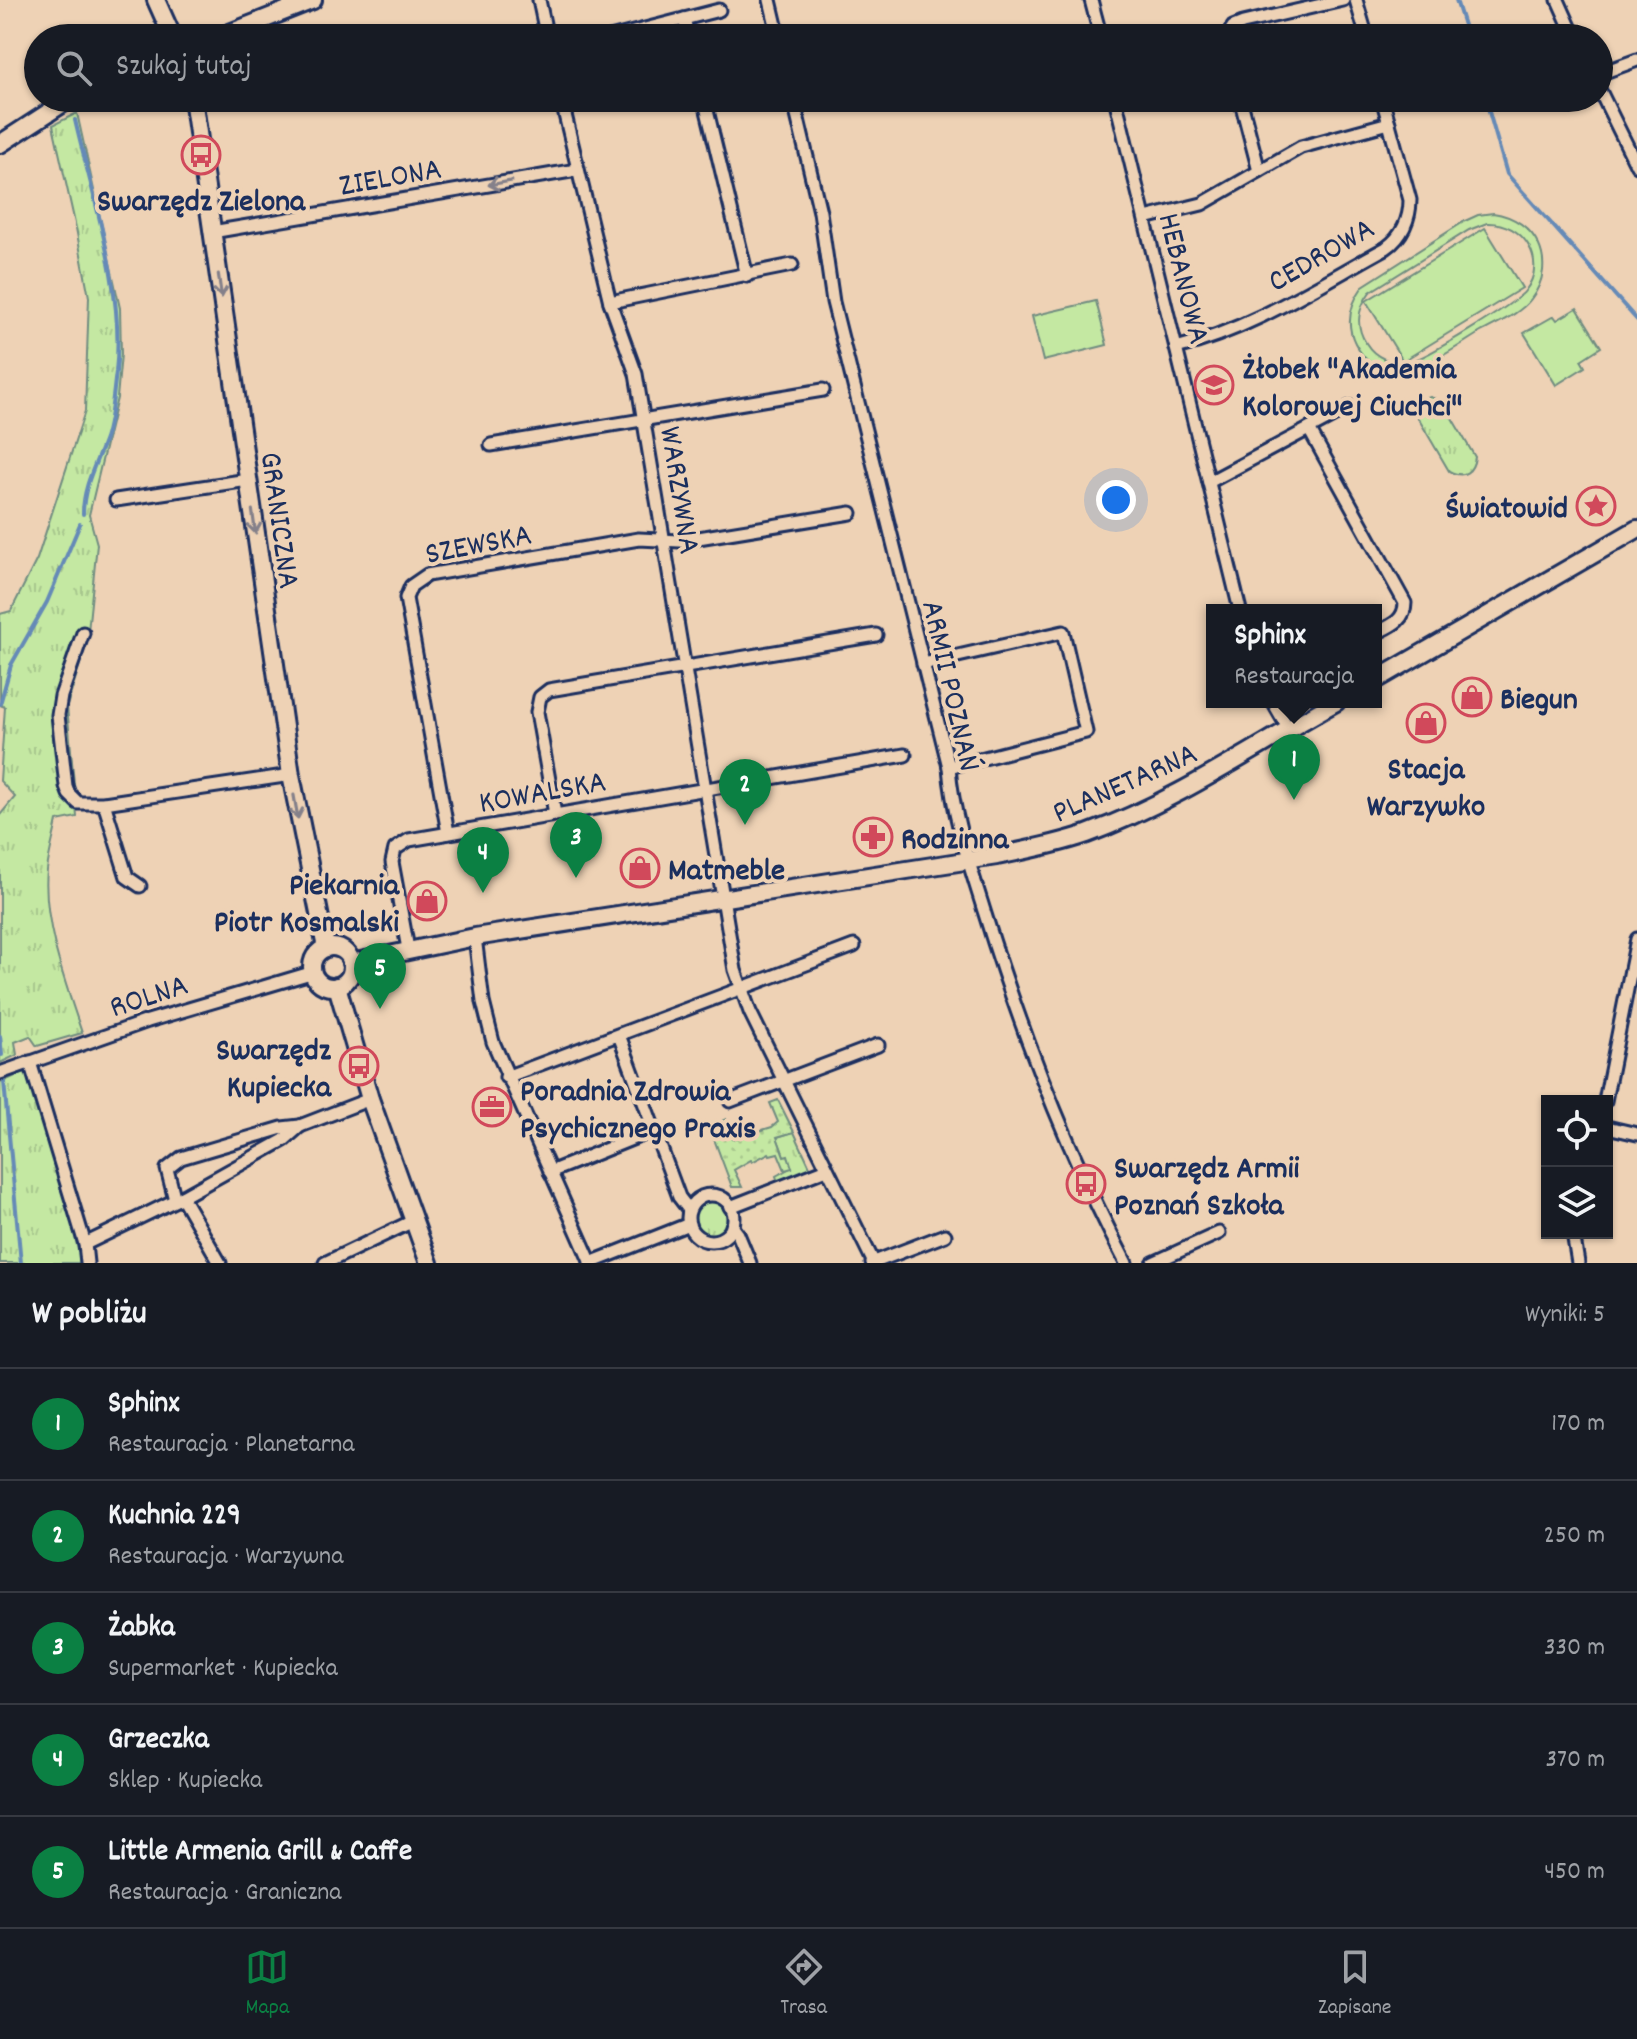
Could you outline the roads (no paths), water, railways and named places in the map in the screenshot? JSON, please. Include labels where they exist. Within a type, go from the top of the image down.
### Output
[{"type":"street","points":[[156,0],[167,24]]},
{"type":"street","points":[[252,24],[313,0]]},
{"type":"street","points":[[539,0],[544,24]]},
{"type":"street","points":[[770,0],[776,24]]},
{"type":"street","points":[[1091,0],[1097,24]]},
{"type":"street","points":[[1240,24],[1343,0]]},
{"type":"street","points":[[1356,0],[1363,24]]},
{"type":"street","points":[[1558,0],[1569,24]]},
{"type":"street","points":[[665,24],[719,10]]},
{"type":"street","points":[[684,19],[685,24]]},
{"type":"street","points":[[1613,69],[1637,60]]},
{"type":"street","points":[[0,144],[49,112]]},
{"type":"street","name":"GRANICZNA","points":[[195,112],[291,775],[326,948]]},
{"type":"street","name":"WARZYWNA","points":[[564,112],[610,302],[636,374],[707,788],[732,959],[741,988],[784,1082],[873,1263]]},
{"type":"street","points":[[707,112],[747,276]]},
{"type":"street","name":"ARMII POZNAŃ","points":[[796,112],[820,212],[833,302],[949,767],[952,801],[968,860],[1000,965],[1044,1087],[1086,1184],[1126,1263]]},
{"type":"street","name":"HEBANOWA","points":[[1118,112],[1239,604]]},
{"type":"street","points":[[1244,112],[1259,171]]},
{"type":"street","name":"CEDROWA","points":[[1176,348],[1213,339],[1241,327],[1386,248],[1399,237],[1409,214],[1410,200],[1386,112]]},
{"type":"street","points":[[1610,112],[1637,166]]},
{"type":"street","points":[[1145,218],[1202,204],[1289,153],[1318,141],[1389,123]]},
{"type":"street","name":"ZIELONA","points":[[212,232],[577,170]]},
{"type":"street","points":[[610,302],[792,265]]},
{"type":"street","points":[[491,445],[823,390]]},
{"type":"street","points":[[1209,482],[1350,407]]},
{"type":"street","points":[[1309,429],[1401,595],[1404,613],[1399,620],[1382,630]]},
{"type":"street","points":[[116,500],[248,480]]},
{"type":"street","name":"SZEWSKA","points":[[448,833],[406,598],[411,586],[427,575],[639,539],[680,541],[851,513]]},
{"type":"street","points":[[1382,677],[1637,529]]},
{"type":"street","points":[[923,664],[1063,632],[1086,732],[949,767]]},
{"type":"street","points":[[83,633],[61,696],[58,715],[66,786],[73,800],[83,805],[104,803],[291,775]]},
{"type":"street","points":[[555,814],[537,712],[540,697],[555,688],[876,635]]},
{"type":"street","points":[[1276,708],[1288,728]]},
{"type":"street","name":"PLANETARNA","points":[[351,963],[475,937],[1038,848],[1103,828],[1175,793],[1325,708]]},
{"type":"street","name":"KOWALSKA","points":[[408,949],[392,862],[397,846],[409,840],[905,755]]},
{"type":"street","points":[[104,803],[127,877],[140,886]]},
{"type":"street","points":[[475,937],[486,1019],[506,1077],[590,1263],[689,1224]]},
{"type":"street","points":[[1606,1095],[1634,973],[1637,939]]},
{"type":"street","points":[[506,1077],[854,946]]},
{"type":"street","points":[[326,948],[344,950],[351,963],[348,979],[337,986],[323,984],[314,972],[316,956],[326,948]]},
{"type":"street","name":"ROLNA","points":[[0,1073],[148,1021],[314,972]]},
{"type":"street","points":[[337,986],[370,1099],[429,1263]]},
{"type":"street","points":[[619,1035],[679,1197],[689,1210],[689,1224],[697,1236],[710,1241],[723,1237],[732,1226]]},
{"type":"street","points":[[730,1101],[878,1045]]},
{"type":"street","points":[[30,1062],[85,1244],[87,1263]]},
{"type":"street","points":[[220,1263],[179,1198],[167,1176],[167,1169],[174,1162],[282,1128],[300,1126],[370,1099]]},
{"type":"street","points":[[85,1244],[179,1198],[284,1140],[300,1126]]},
{"type":"street","points":[[1613,1128],[1637,1134]]},
{"type":"street","points":[[550,1172],[654,1130]]},
{"type":"street","points":[[730,1207],[827,1169]]},
{"type":"street","points":[[689,1210],[698,1199],[711,1195],[724,1200],[730,1207],[732,1226],[750,1263]]},
{"type":"street","points":[[325,1263],[413,1221]]},
{"type":"street","points":[[1153,1263],[1219,1233]]},
{"type":"street","points":[[873,1263],[945,1235]]},
{"type":"street","points":[[1576,1239],[1578,1263]]},
{"type":"waterway","points":[[1456,0],[1464,24]]},
{"type":"waterway","points":[[1489,112],[1507,174],[1637,320]]},
{"type":"waterway","points":[[75,120],[106,245],[118,341],[109,422],[88,485],[83,514]]},
{"type":"waterway","points":[[0,704],[11,665],[47,602],[80,524]]},
{"type":"waterway","points":[[0,1036],[2,1055]]},
{"type":"waterway","points":[[4,1082],[21,1263]]},
{"type":"place","name":"Swarzędz Zielona","points":[[201,155]]},
{"type":"place","name":"Żłobek \"Akademia Kolorowej Ciuchci\"","points":[[1214,385]]},
{"type":"place","name":"Światowid","points":[[1596,506]]},
{"type":"place","name":"Biegun","points":[[1472,697]]},
{"type":"place","name":"Stacja Warzywko","points":[[1426,723]]},
{"type":"place","name":"Sphinx","points":[[1294,800]]},
{"type":"place","name":"Kuchnia 229","points":[[745,825]]},
{"type":"place","name":"Rodzinna","points":[[873,837]]},
{"type":"place","name":"Matmeble","points":[[640,868]]},
{"type":"place","name":"Żabka","points":[[576,878]]},
{"type":"place","name":"Grzeczka","points":[[483,893]]},
{"type":"place","name":"Piekarnia Piotr Kosmalski","points":[[427,901]]},
{"type":"place","name":"Little Armenia Grill & Caffe","points":[[380,1009]]},
{"type":"place","name":"Swarzędz Kupiecka","points":[[359,1066]]},
{"type":"place","name":"Poradnia Zdrowia Psychicznego Praxis","points":[[492,1107]]},
{"type":"place","name":"Swarzędz Armii Poznań Szkoła","points":[[1086,1184]]}]
